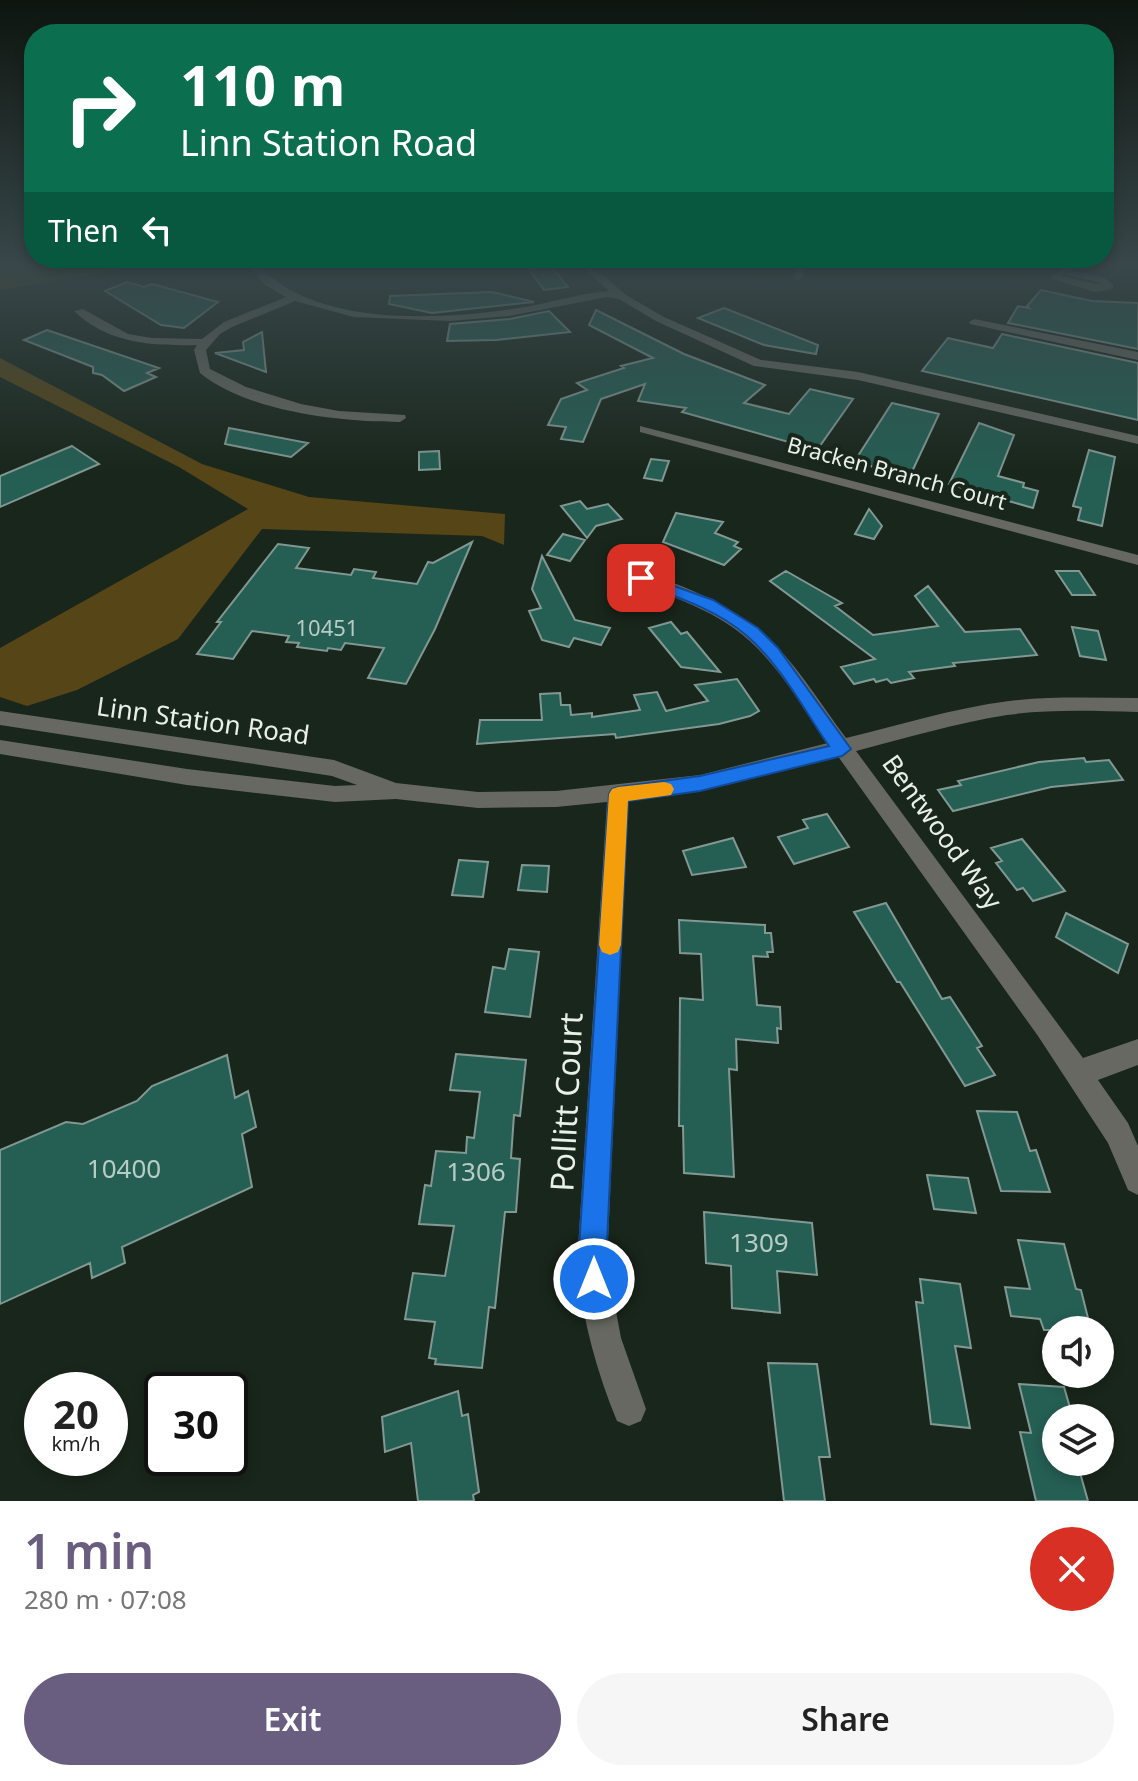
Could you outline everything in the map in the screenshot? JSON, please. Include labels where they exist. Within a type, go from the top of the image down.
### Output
[{"type":"street","points":[[113,334],[154,341],[204,342],[215,334]]},
{"type":"street","points":[[690,334],[758,363],[858,376],[1138,440]]},
{"type":"street","points":[[1032,334],[1138,356]]},
{"type":"street","points":[[204,342],[200,360],[210,375],[264,398],[340,416],[400,418]]},
{"type":"street","name":"Bracken Branch Court","points":[[645,429],[1138,560]]},
{"type":"street","name":"Bentwood Way","points":[[641,578],[707,603],[752,631],[772,652],[1079,1073],[1118,1133],[1138,1180]]},
{"type":"street","name":"Linn Station Road","points":[[0,747],[187,777],[301,791],[335,794],[396,791],[478,800],[556,799],[700,783],[950,719],[1009,708],[1065,704],[1138,705]]},
{"type":"street","name":"Linn Station Road","points":[[0,718],[334,768],[396,791]]},
{"type":"street","name":"Pollitt Court","points":[[618,794],[592,1263],[595,1295],[611,1365],[629,1409]]},
{"type":"street","points":[[1079,1073],[1138,1052]]},
{"type":"shaded area","points":[[0,358],[202,464],[309,497],[505,514],[504,545],[482,536],[262,529],[178,639],[77,690],[27,706],[0,697],[0,648],[248,509],[179,467],[0,377]]},
{"type":"building","points":[[38,334],[59,334],[159,368],[147,373],[156,377],[124,391],[102,375],[93,373],[93,367],[24,340]]},
{"type":"building","points":[[262,334],[266,372],[215,353],[244,350],[243,342]]},
{"type":"building","points":[[448,334],[551,334],[496,340],[447,341]]},
{"type":"building","points":[[607,334],[644,334],[684,354],[765,385],[744,403],[789,414],[810,389],[853,399],[817,450],[682,412],[686,408],[638,401],[645,384],[601,399],[583,442],[561,439],[566,427],[548,425],[561,399],[587,390],[577,383],[653,358]]},
{"type":"building","points":[[737,334],[790,334],[818,345],[816,354],[764,345]]},
{"type":"building","points":[[1002,334],[1138,363],[1138,420],[922,371],[948,338],[993,348]]},
{"type":"building","points":[[1063,334],[1138,334],[1138,349]]},
{"type":"building","points":[[892,403],[939,414],[910,476],[854,462]]},
{"type":"building","points":[[979,423],[1014,435],[998,476],[1024,483],[1023,487],[1038,491],[1033,508],[949,484]]},
{"type":"building","points":[[229,428],[308,443],[291,457],[225,444]]},
{"type":"building","points":[[72,446],[99,464],[0,507],[0,476]]},
{"type":"building","points":[[1089,450],[1115,457],[1102,526],[1078,520],[1081,508],[1073,506]]},
{"type":"building","points":[[439,451],[440,469],[419,470],[419,452]]},
{"type":"building","points":[[651,459],[669,461],[662,481],[644,478]]},
{"type":"building","points":[[580,501],[587,509],[608,504],[622,519],[596,526],[587,538],[561,506]]},
{"type":"building","points":[[869,509],[882,526],[874,539],[855,534]]},
{"type":"building","points":[[676,513],[723,522],[715,533],[738,542],[734,546],[741,549],[724,565],[663,542]]},
{"type":"building","points":[[563,534],[585,540],[570,561],[547,555]]},
{"type":"building","points":[[472,542],[435,629],[406,684],[368,678],[384,648],[345,643],[341,650],[328,648],[327,651],[297,647],[299,643],[286,642],[289,636],[252,631],[233,659],[197,654],[221,622],[217,622],[278,544],[309,548],[296,568],[351,575],[354,569],[376,572],[373,578],[417,584],[428,562],[433,563]]},
{"type":"building","points":[[542,556],[575,620],[610,628],[601,645],[574,638],[569,647],[542,640],[529,611],[541,608],[532,589]]},
{"type":"building","points":[[786,571],[842,603],[835,606],[873,635],[938,626],[915,596],[928,586],[965,632],[1020,629],[1037,655],[953,663],[955,666],[909,672],[914,678],[891,683],[887,679],[876,682],[874,679],[854,684],[841,667],[875,659],[770,581]]},
{"type":"building","points":[[1056,571],[1079,571],[1095,595],[1072,595]]},
{"type":"building","points":[[671,622],[681,634],[687,632],[720,672],[681,667],[649,628]]},
{"type":"building","points":[[1072,627],[1098,631],[1106,660],[1080,656]]},
{"type":"building","points":[[737,679],[759,711],[719,724],[616,738],[615,734],[477,744],[480,720],[542,720],[540,694],[560,693],[561,705],[570,705],[571,715],[592,713],[592,717],[640,710],[634,695],[657,692],[666,711],[708,701],[695,685]]},
{"type":"building","points":[[1084,758],[1086,762],[1109,760],[1123,780],[1051,787],[953,811],[938,790],[961,785],[958,781],[1039,762]]},
{"type":"building","points":[[827,814],[849,847],[794,864],[778,837],[808,828],[803,820]]},
{"type":"building","points":[[733,838],[746,867],[692,875],[683,851]]},
{"type":"building","points":[[1022,839],[1065,891],[1033,901],[1023,888],[1017,890],[996,863],[1002,861],[991,848]]},
{"type":"building","points":[[459,860],[488,862],[483,897],[452,895]]},
{"type":"building","points":[[522,865],[549,866],[547,892],[518,890]]},
{"type":"building","points":[[886,903],[942,999],[950,997],[982,1046],[977,1048],[995,1075],[965,1086],[854,912]]},
{"type":"building","points":[[1066,913],[1128,944],[1118,973],[1056,937]]},
{"type":"building","points":[[679,920],[765,925],[765,933],[771,933],[773,952],[767,952],[768,957],[753,956],[757,1005],[780,1007],[781,1029],[777,1028],[778,1043],[736,1039],[737,1070],[729,1069],[734,1177],[684,1173],[683,1126],[679,1126],[680,998],[703,1000],[701,954],[680,953]]},
{"type":"building","points":[[509,949],[539,952],[530,1017],[485,1012],[493,967],[505,969]]},
{"type":"building","points":[[456,1054],[526,1060],[520,1116],[514,1115],[511,1158],[520,1159],[516,1212],[505,1212],[495,1308],[489,1307],[482,1368],[435,1364],[436,1359],[429,1358],[435,1322],[405,1319],[413,1273],[445,1276],[454,1226],[419,1224],[425,1185],[431,1186],[436,1151],[466,1153],[467,1137],[474,1138],[480,1092],[450,1090]]},
{"type":"building","points":[[227,1055],[235,1098],[248,1091],[256,1127],[242,1134],[252,1187],[122,1247],[125,1263],[92,1278],[90,1263],[0,1304],[0,1150],[66,1122],[83,1124],[137,1101],[152,1086]]},
{"type":"building","points":[[977,1111],[1017,1112],[1030,1151],[1036,1150],[1050,1192],[1001,1191]]},
{"type":"building","points":[[927,1175],[968,1178],[976,1213],[934,1209]]},
{"type":"building","points":[[704,1212],[812,1223],[817,1275],[777,1271],[780,1313],[732,1308],[731,1266],[706,1263]]},
{"type":"building","points":[[1018,1240],[1064,1244],[1076,1289],[1081,1290],[1088,1316],[1042,1316],[1042,1324],[1040,1319],[1011,1316],[1005,1287],[1030,1289]]},
{"type":"building","points":[[920,1279],[960,1284],[971,1348],[955,1346],[970,1428],[931,1424],[916,1302],[923,1303]]},
{"type":"building","points":[[768,1363],[817,1364],[830,1457],[819,1457],[825,1501],[784,1501]]},
{"type":"building","points":[[1019,1384],[1064,1388],[1069,1404],[1042,1404],[1042,1476],[1081,1476],[1088,1501],[1036,1501],[1020,1432],[1031,1433]]},
{"type":"building","points":[[458,1391],[462,1416],[468,1414],[479,1492],[473,1495],[474,1501],[418,1501],[411,1443],[385,1452],[382,1417]]},
{"type":"slow traffic","points":[[610,945],[618,794],[664,789]]},
{"type":"route","points":[[594,1279],[592,1263],[618,794],[700,783],[842,749],[772,652],[752,631],[707,603],[641,578]]}]
